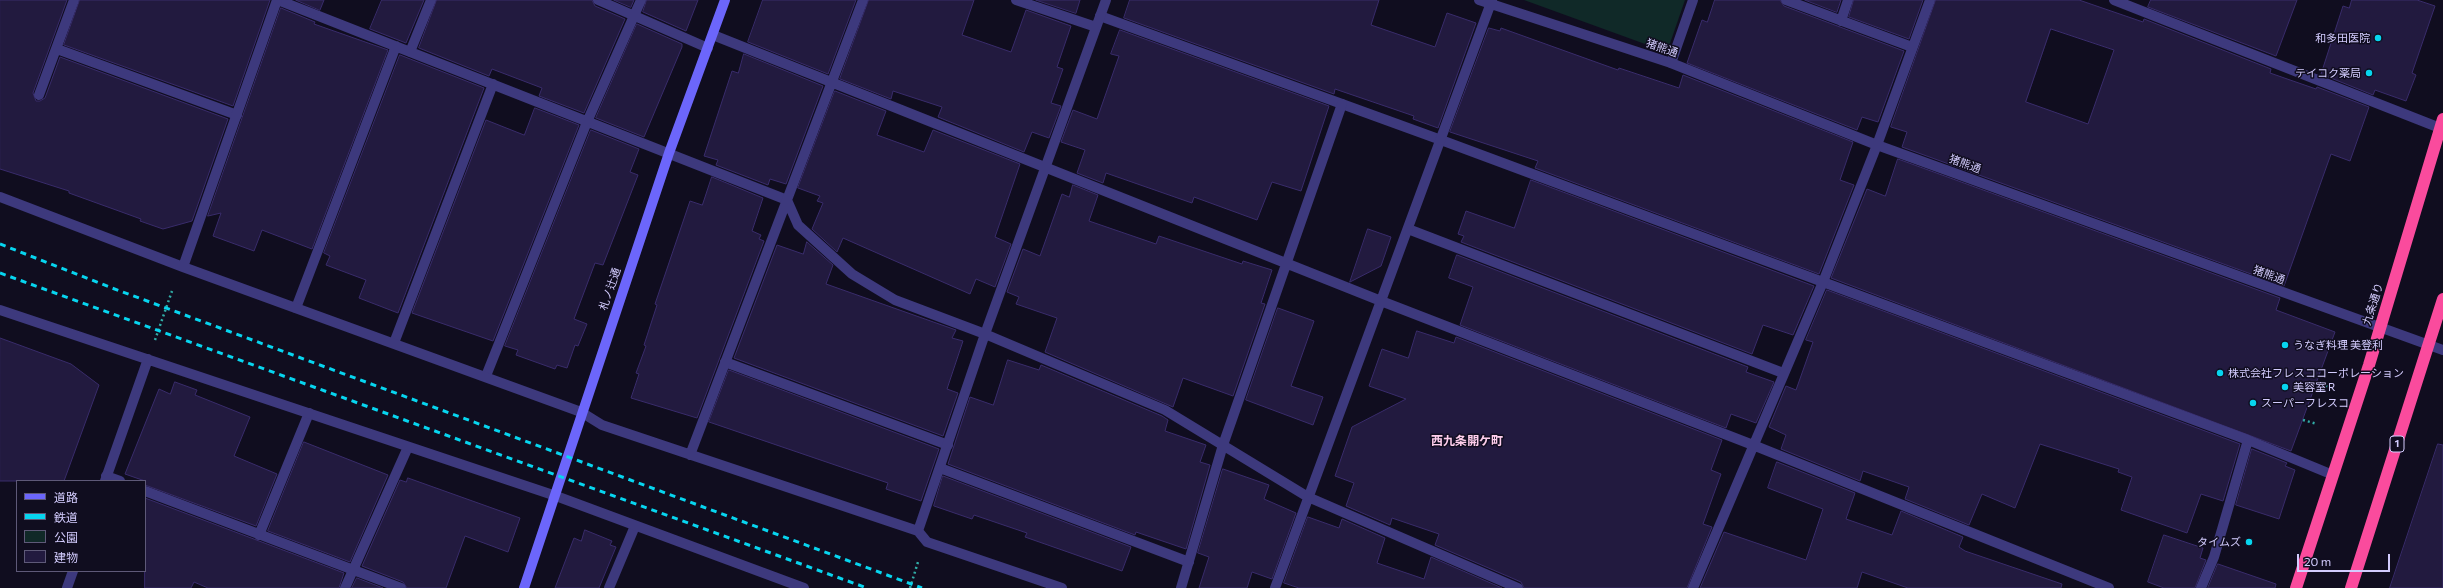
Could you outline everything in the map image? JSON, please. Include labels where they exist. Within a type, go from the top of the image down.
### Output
[{"type":"highway","name":"九条通り","points":[[2296,588],[2416,213],[2442,123]]},
{"type":"highway","name":"1","points":[[2351,588],[2443,299]]},
{"type":"street","points":[[39,95],[58,49],[74,0]]},
{"type":"street","points":[[183,266],[278,0],[787,200],[798,225],[852,274],[895,300],[985,334],[1165,410],[1308,497],[1518,588]]},
{"type":"street","points":[[410,52],[431,0]]},
{"type":"street","points":[[598,0],[708,48]]},
{"type":"street","points":[[486,376],[587,122],[641,0]]},
{"type":"street","name":"札ノ辻通","points":[[524,588],[556,496],[581,412],[669,153],[725,0]]},
{"type":"street","points":[[690,455],[863,0]]},
{"type":"street","points":[[1016,0],[1096,27]]},
{"type":"street","points":[[918,532],[985,334],[1106,0]]},
{"type":"street","name":"猪熊通","points":[[1479,0],[1491,2],[1671,63],[1877,145],[2443,350]]},
{"type":"street","points":[[1671,63],[1693,0]]},
{"type":"street","points":[[1786,0],[1912,47]]},
{"type":"street","points":[[1840,21],[1848,0]]},
{"type":"street","points":[[1693,588],[1752,445],[1823,282],[1877,145],[1930,0]]},
{"type":"street","points":[[2114,0],[2138,4],[2442,123]]},
{"type":"street","points":[[1274,588],[1491,2]]},
{"type":"street","points":[[1100,16],[1441,140],[2248,440],[2333,476]]},
{"type":"street","points":[[713,35],[1381,301],[1752,445],[2109,588]]},
{"type":"street","points":[[296,308],[396,46]]},
{"type":"street","points":[[58,49],[237,115]]},
{"type":"street","points":[[394,343],[493,84]]},
{"type":"street","points":[[1182,588],[1223,445],[1342,104]]},
{"type":"street","points":[[0,197],[296,308],[486,376],[581,412],[602,425],[918,532],[927,542],[1062,588]]},
{"type":"street","points":[[1408,229],[1783,373]]},
{"type":"street","points":[[0,310],[556,496],[804,588]]},
{"type":"street","points":[[106,478],[148,359]]},
{"type":"street","points":[[725,362],[948,445]]},
{"type":"street","points":[[259,534],[309,413]]},
{"type":"street","points":[[2201,588],[2214,557],[2248,440]]},
{"type":"street","points":[[345,588],[408,447]]},
{"type":"street","points":[[940,468],[1189,562]]},
{"type":"street","points":[[146,491],[401,588]]},
{"type":"street","points":[[609,588],[635,526]]},
{"type":"street","points":[[69,588],[73,572]]},
{"type":"path","points":[[148,359],[172,291]]},
{"type":"path","points":[[2316,383],[2330,387]]},
{"type":"path","points":[[2303,420],[2317,424]]},
{"type":"path","points":[[910,588],[918,562]]},
{"type":"green space","points":[[1524,0],[1685,0],[1667,52]]},
{"type":"building","points":[[0,0],[67,0],[33,93],[36,101],[40,101],[45,98],[60,57],[228,119],[192,221],[163,229],[140,221],[141,219],[69,193],[69,191],[0,169]]},
{"type":"building","points":[[80,0],[270,0],[233,106],[64,45]]},
{"type":"building","points":[[296,0],[324,0],[320,10]]},
{"type":"building","points":[[382,0],[424,0],[406,43],[370,29]]},
{"type":"building","points":[[437,0],[592,0],[595,6],[625,19],[584,113],[539,96],[542,88],[492,69],[489,76],[419,48]]},
{"type":"building","points":[[614,0],[634,0],[631,7]]},
{"type":"building","points":[[647,0],[698,0],[686,31],[643,12]]},
{"type":"building","points":[[763,0],[856,0],[828,74],[748,42]]},
{"type":"building","points":[[869,0],[974,0],[962,35],[1011,52],[1026,10],[1071,26],[1057,67],[1063,69],[1051,103],[1061,106],[1049,138],[1032,132],[1024,152],[938,117],[942,107],[893,91],[891,99],[840,79]]},
{"type":"building","points":[[1036,0],[1080,0],[1076,13]]},
{"type":"building","points":[[1130,0],[1379,0],[1371,25],[1435,47],[1447,13],[1476,23],[1438,128],[1413,119],[1414,116],[1335,89],[1334,94],[1124,18]]},
{"type":"building","points":[[1715,0],[1780,0],[1784,6],[1904,51],[1878,122],[1862,117],[1857,130],[1687,63],[1702,20],[1707,22]]},
{"type":"building","points":[[1805,0],[1841,0],[1837,12]]},
{"type":"building","points":[[1854,0],[1923,0],[1909,39],[1849,17]]},
{"type":"building","points":[[1936,0],[2079,0],[2143,22],[2144,19],[2271,69],[2270,73],[2316,89],[2317,87],[2369,107],[2350,161],[2331,154],[2284,286],[1902,147],[1907,132],[1891,127]],"holes":[[[2051,29],[2114,50],[2088,124],[2026,102]]]},
{"type":"building","points":[[2151,0],[2297,0],[2276,56],[2148,7]]},
{"type":"building","points":[[2352,0],[2417,0],[2435,6],[2412,73],[2416,75],[2406,101],[2375,90],[2373,95],[2321,74],[2343,6],[2349,8]]},
{"type":"building","points":[[281,8],[315,22],[314,24],[388,50],[312,249],[262,230],[254,251],[213,236],[221,213],[208,216]]},
{"type":"building","points":[[637,24],[682,44],[644,137],[596,118]]},
{"type":"building","points":[[1489,28],[1500,31],[1501,28],[1618,70],[1619,68],[1679,88],[1683,75],[1853,142],[1840,180],[1854,185],[1819,274],[1535,168],[1538,161],[1450,132]]},
{"type":"building","points":[[1120,30],[1329,106],[1301,191],[1272,182],[1257,220],[1194,197],[1192,203],[1106,173],[1103,183],[1077,173],[1085,150],[1061,142],[1073,110],[1097,119],[1119,56],[1111,54]]},
{"type":"building","points":[[744,54],[823,86],[786,184],[770,179],[768,185],[716,165],[718,160],[704,156],[732,71],[738,73]]},
{"type":"building","points":[[400,55],[484,88],[398,313],[359,298],[366,280],[326,265],[330,256],[324,253]]},
{"type":"building","points":[[835,91],[886,111],[877,135],[924,152],[933,130],[1020,164],[995,237],[1011,244],[995,287],[976,279],[970,294],[843,238],[837,252],[812,229],[823,203],[817,201],[820,196],[798,188]]},
{"type":"building","points":[[535,108],[579,125],[493,341],[412,313],[486,120],[524,135]]},
{"type":"building","points":[[591,130],[639,149],[630,172],[638,175],[603,265],[595,263],[574,319],[587,324],[578,346],[575,345],[567,368],[557,365],[555,369],[516,355],[518,350],[505,346]]},
{"type":"building","points":[[1898,159],[2280,298],[2276,310],[2335,332],[2291,451],[1831,278],[1867,189],[1885,196]]},
{"type":"building","points":[[712,177],[763,198],[752,231],[761,235],[759,239],[764,241],[697,418],[631,398],[639,374],[636,373],[646,346],[644,345],[657,305],[655,304],[690,201],[702,205]]},
{"type":"building","points":[[1531,180],[1814,286],[1793,335],[1763,325],[1752,354],[1461,242],[1464,236],[1458,234],[1466,211],[1514,228]]},
{"type":"building","points":[[1073,185],[1098,195],[1089,221],[1156,244],[1159,236],[1242,264],[1243,261],[1272,270],[1261,303],[1265,304],[1233,396],[1183,378],[1173,407],[1045,352],[1057,318],[1016,304],[1019,297],[1007,292],[1023,249],[1040,256],[1062,194],[1069,197]]},
{"type":"building","points":[[1368,229],[1391,237],[1381,266],[1350,282]]},
{"type":"building","points":[[807,242],[833,265],[826,284],[956,330],[952,338],[963,341],[947,389],[958,393],[943,436],[734,358],[777,245],[803,254]]},
{"type":"building","points":[[1457,255],[1748,367],[1746,372],[1774,382],[1756,423],[1731,414],[1726,428],[1460,325],[1473,287],[1449,278]]},
{"type":"building","points":[[1827,290],[2240,444],[2223,501],[2201,494],[2187,533],[2121,510],[2132,477],[2118,472],[2119,469],[2040,444],[2015,508],[1982,494],[1969,525],[1905,499],[1909,487],[1863,471],[1860,481],[1781,449],[1786,435],[1769,427],[1786,386],[1796,390],[1813,342],[1806,340]]},
{"type":"building","points":[[1278,308],[1314,321],[1291,386],[1323,397],[1313,425],[1246,400]]},
{"type":"building","points":[[1417,331],[1454,343],[1456,337],[1722,440],[1711,470],[1721,474],[1703,524],[1712,527],[1687,588],[1524,588],[1521,582],[1435,545],[1439,534],[1392,518],[1390,525],[1346,506],[1354,483],[1335,476],[1352,427],[1406,399],[1369,386],[1382,349],[1408,358]]},
{"type":"building","points":[[0,338],[71,364],[99,385],[64,480],[0,481]]},
{"type":"building","points":[[1008,360],[1039,370],[1041,365],[1162,416],[1168,420],[1165,431],[1206,445],[1200,462],[1210,465],[1186,549],[1136,532],[1135,535],[948,464],[970,397],[993,405]]},
{"type":"building","points":[[729,370],[939,449],[921,501],[886,489],[888,483],[709,422]]},
{"type":"building","points":[[175,382],[197,390],[195,395],[250,417],[234,456],[277,474],[256,526],[146,485],[146,480],[125,474],[159,389],[170,394]]},
{"type":"building","points":[[304,442],[388,475],[350,562],[268,531]]},
{"type":"building","points":[[2438,444],[2443,445],[2443,588],[2390,588]]},
{"type":"building","points":[[2252,449],[2287,463],[2285,466],[2295,470],[2279,519],[2236,505]]},
{"type":"building","points":[[1777,462],[1855,493],[1846,519],[1892,535],[1901,511],[1963,537],[1959,547],[1965,551],[2062,584],[2061,588],[1908,588],[1862,572],[1857,588],[1700,588],[1724,532],[1806,560],[1823,509],[1768,488]]},
{"type":"building","points":[[1223,469],[1269,485],[1264,499],[1296,513],[1272,579],[1252,572],[1247,588],[1199,588],[1209,557],[1198,553]]},
{"type":"building","points":[[943,476],[1131,547],[1122,571],[1025,537],[1027,533],[974,515],[972,519],[934,506]]},
{"type":"building","points":[[408,478],[520,518],[508,552],[465,536],[446,588],[407,588],[403,582],[362,566],[400,480],[406,482]]},
{"type":"building","points":[[146,498],[344,573],[339,588],[208,588],[194,582],[191,588],[145,588]]},
{"type":"building","points":[[1308,517],[1339,528],[1342,519],[1385,538],[1377,563],[1424,579],[1431,557],[1502,588],[1299,588],[1284,583]]},
{"type":"building","points":[[585,530],[612,541],[610,545],[616,547],[599,588],[555,588],[574,538],[581,541]]},
{"type":"building","points":[[2164,535],[2203,548],[2200,558],[2206,560],[2195,588],[2164,588],[2148,582]]},
{"type":"building","points":[[2218,564],[2276,584],[2275,588],[2208,588]]},
{"type":"building","points":[[357,578],[383,588],[352,588]]},
{"type":"railway","points":[[0,244],[112,288],[922,588]]},
{"type":"railway","points":[[0,273],[867,588]]},
{"type":"place","name":"和多田医院","points":[[2378,38]]},
{"type":"place","name":"テイコク薬局","points":[[2369,73]]},
{"type":"place","name":"うなぎ料理 美登利","points":[[2285,345]]},
{"type":"place","name":"株式会社フレスココーポレーション","points":[[2220,373]]},
{"type":"place","name":"美容室 R","points":[[2285,387]]},
{"type":"place","name":"スーパーフレスコ","points":[[2253,403]]},
{"type":"place","name":"タイムズ","points":[[2249,542]]},
{"type":"district","name":"西九条開ケ町","points":[[1467,441]]}]
